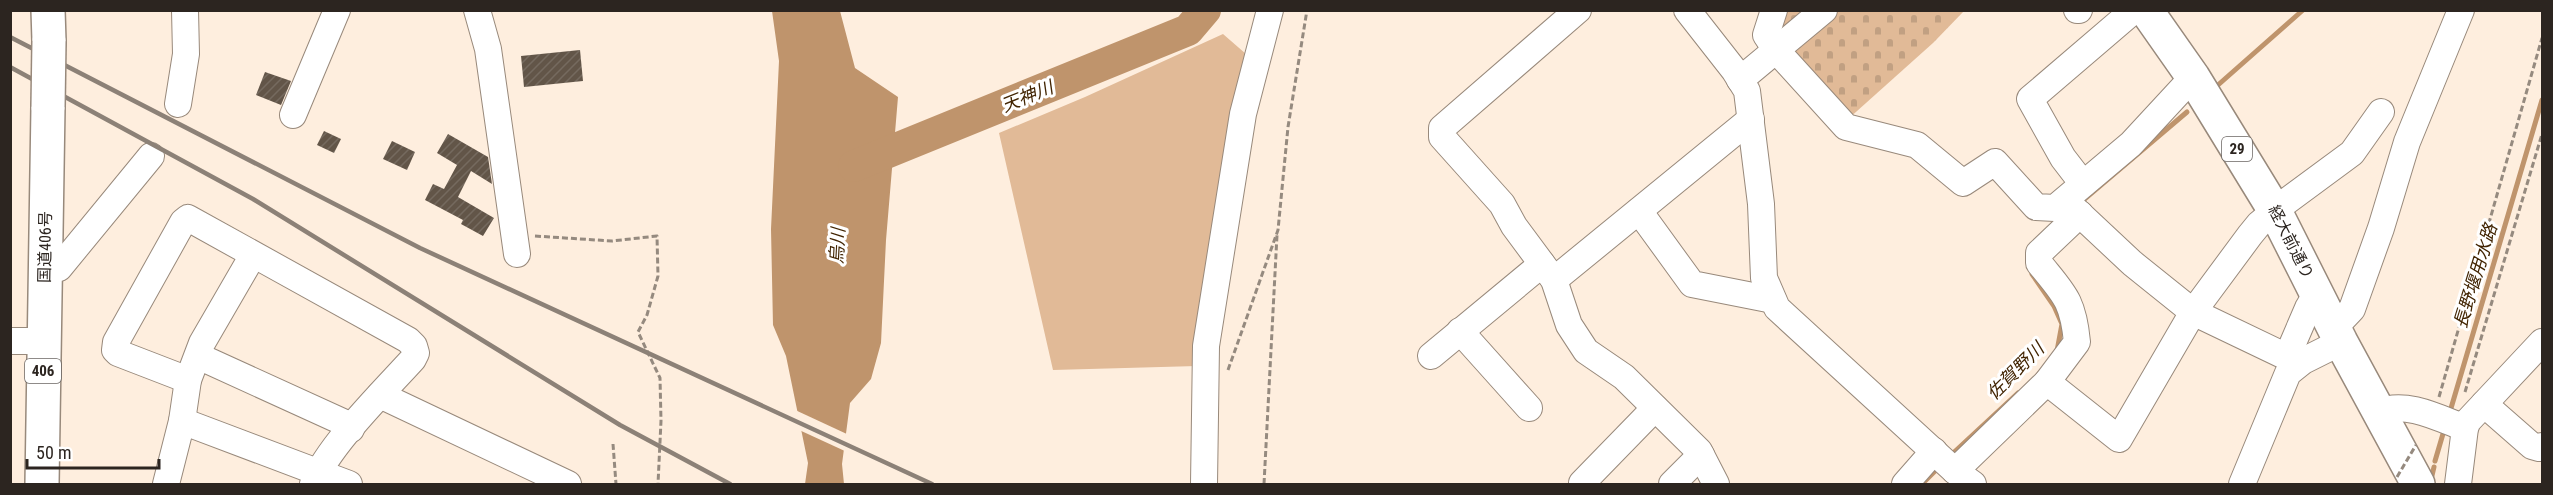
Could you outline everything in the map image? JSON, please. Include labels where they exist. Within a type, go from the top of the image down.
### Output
[{"type":"main road","name":"経大前通り","points":[[2148,13],[2193,77],[2275,211],[2337,335],[2380,412],[2413,482]]},
{"type":"main road","name":"国道406号","points":[[42,484],[22,336],[44,268],[48,26]]},
{"type":"street","points":[[178,104],[186,54],[185,10]]},
{"type":"street","points":[[293,115],[337,10]]},
{"type":"street","points":[[477,10],[488,49],[515,244]]},
{"type":"street","points":[[1204,484],[1206,346],[1243,114],[1270,10]]},
{"type":"street","points":[[1578,10],[1442,128],[1442,137],[1502,204],[1514,226],[1548,272],[1569,325],[1586,351],[1624,377],[1701,455],[1716,484]]},
{"type":"street","points":[[1687,10],[1747,92],[1761,204],[1764,278],[1777,308],[1950,466]]},
{"type":"street","points":[[1774,10],[1766,35],[1776,50],[1846,127],[1917,145],[1963,183],[1995,162],[2036,207],[2055,208],[2074,202]]},
{"type":"street","points":[[1740,80],[1824,10]]},
{"type":"street","points":[[2290,362],[2337,335],[2352,309],[2408,142],[2461,10]]},
{"type":"street","points":[[2148,13],[2030,99],[2063,158],[2074,202],[2132,263],[2193,312],[2290,362]]},
{"type":"street","points":[[1905,484],[1950,466],[2047,382],[2077,342],[2073,312],[2067,297],[2039,262],[2039,253],[2074,202],[2193,77]]},
{"type":"street","points":[[2047,382],[2119,439],[2193,312],[2250,236],[2275,211],[2352,153],[2380,112]]},
{"type":"street","points":[[1431,356],[1460,331],[1639,211],[1751,119]]},
{"type":"street","points":[[44,268],[59,268],[151,156]]},
{"type":"street","points":[[1639,211],[1692,284],[1773,300]]},
{"type":"street","points":[[188,380],[115,350],[116,342],[183,222],[188,218],[414,346],[416,353],[413,358],[351,429],[316,478]]},
{"type":"street","points":[[166,484],[182,421],[188,380],[202,343],[253,255]]},
{"type":"street","points":[[2242,484],[2284,381],[2307,308],[2317,293]]},
{"type":"street","points":[[1460,331],[1529,408]]},
{"type":"street","points":[[2380,412],[2389,408],[2449,417],[2474,400],[2542,342]]},
{"type":"street","points":[[198,356],[345,423],[351,429]]},
{"type":"street","points":[[380,395],[568,484]]},
{"type":"street","points":[[2474,400],[2532,446],[2538,448],[2542,446]]},
{"type":"street","points":[[1583,484],[1581,483],[1655,408]]},
{"type":"street","points":[[2449,417],[2458,484]]},
{"type":"street","points":[[182,421],[316,478],[349,484]]},
{"type":"street","points":[[1672,484],[1701,455]]},
{"type":"path","points":[[1264,484],[1278,230],[1287,127],[1307,10]]},
{"type":"path","points":[[2449,417],[2542,38]]},
{"type":"path","points":[[2474,400],[2542,134]]},
{"type":"path","points":[[1226,379],[1278,230]]},
{"type":"path","points":[[515,244],[612,241],[657,236],[658,276],[646,315],[638,332],[660,378],[661,421],[658,484]]},
{"type":"path","points":[[613,444],[616,484]]},
{"type":"path","points":[[2413,482],[2416,445]]},
{"type":"green space","points":[[1781,11],[1816,11],[1779,42]]},
{"type":"green space","points":[[1834,11],[1964,11],[1933,43],[1847,120],[1785,49]]},
{"type":"green space","points":[[1223,34],[1246,54],[1197,366],[1053,370],[999,133],[1085,97]]},
{"type":"water","name":"烏川","points":[[772,11],[840,11],[855,68],[898,97],[886,240],[881,343],[871,379],[850,403],[842,464],[844,484],[805,484],[808,463],[786,356],[773,325],[771,229],[779,61]]},
{"type":"pier","points":[[793,409],[849,435],[847,452],[797,429]]},
{"type":"building","points":[[580,50],[583,81],[524,87],[521,56]]},
{"type":"building","points":[[265,72],[291,81],[281,105],[256,95]]},
{"type":"building","points":[[324,131],[341,139],[334,153],[317,145]]},
{"type":"building","points":[[448,134],[488,157],[492,184],[471,171],[458,197],[494,218],[483,236],[461,224],[463,220],[425,200],[433,184],[444,189],[457,165],[437,153]]},
{"type":"building","points":[[392,141],[415,152],[407,170],[383,159]]},
{"type":"waterway","name":"天神川","points":[[854,166],[1188,30],[1205,10]]},
{"type":"waterway","name":"佐賀野川","points":[[2218,85],[2303,10]]},
{"type":"waterway","name":"長野堰用水路","points":[[2449,415],[2542,100]]},
{"type":"waterway","name":"佐賀野川","points":[[2081,202],[2187,112]]},
{"type":"waterway","name":"佐賀野川","points":[[2032,274],[2054,306],[2062,324],[2057,351]]},
{"type":"waterway","name":"佐賀野川","points":[[1950,456],[2018,393]]},
{"type":"waterway","name":"長野堰用水路","points":[[2435,461],[2445,427]]},
{"type":"waterway","name":"佐賀野川","points":[[1922,484],[1939,467]]},
{"type":"waterway","name":"長野堰用水路","points":[[2431,480],[2434,467]]},
{"type":"railway","points":[[10,37],[420,248],[932,484]]},
{"type":"railway","points":[[10,67],[253,199],[620,425],[730,484]]}]
